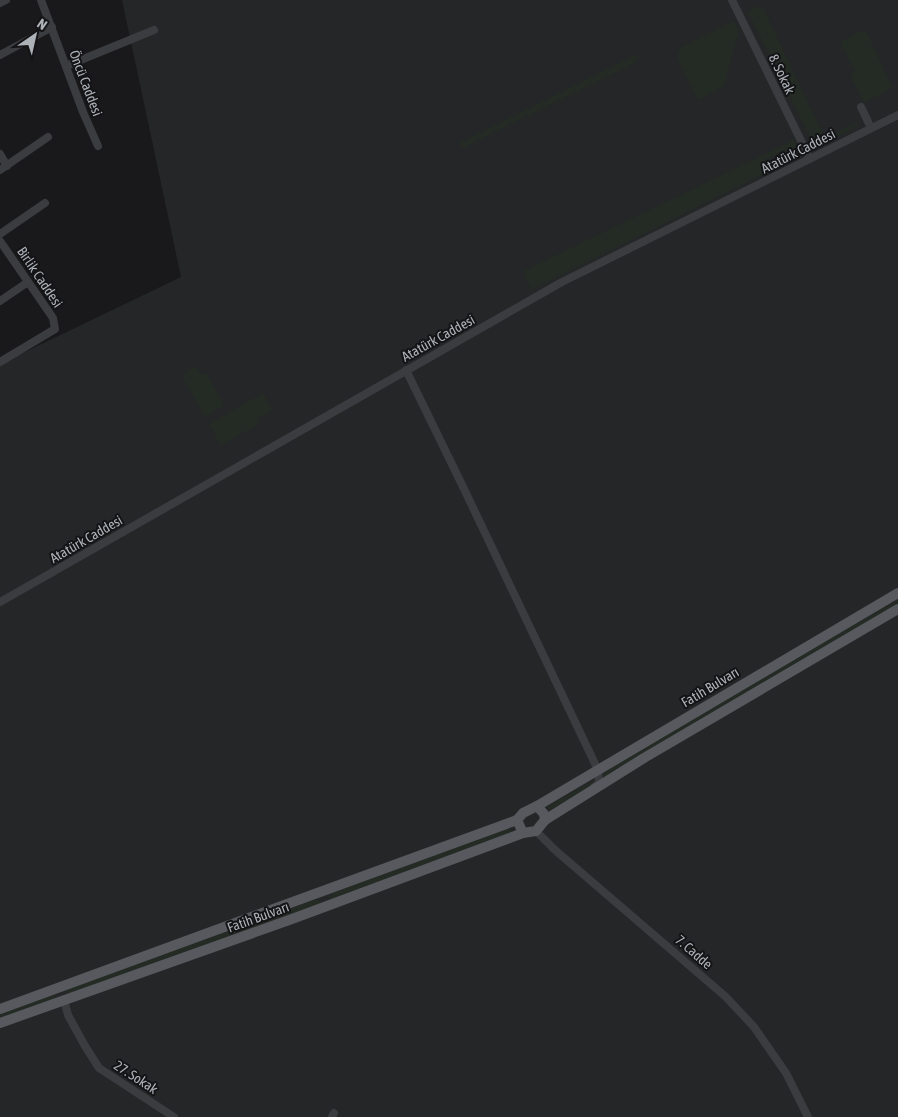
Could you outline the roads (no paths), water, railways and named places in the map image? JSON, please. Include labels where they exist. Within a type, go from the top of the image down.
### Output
[{"type":"main road","name":"Fatih Bulvarı","points":[[0,1009],[517,820],[523,813],[898,593]]},
{"type":"main road","name":"Fatih Bulvarı","points":[[0,1023],[292,919],[523,833],[536,830],[545,820],[582,796],[898,609]]},
{"type":"main road","points":[[537,806],[544,814],[545,820]]},
{"type":"main road","points":[[517,820],[523,833]]},
{"type":"street","points":[[0,3],[6,0]]},
{"type":"street","name":"Öncü Caddesi","points":[[41,0],[98,146]]},
{"type":"street","name":"8. Sokak","points":[[732,0],[810,159]]},
{"type":"street","points":[[0,55],[52,27]]},
{"type":"street","points":[[66,66],[154,30]]},
{"type":"street","points":[[861,107],[871,128]]},
{"type":"street","name":"Atatürk Caddesi","points":[[0,602],[562,282],[898,115]]},
{"type":"street","points":[[0,154],[4,168],[48,137]]},
{"type":"street","points":[[0,234],[45,203]]},
{"type":"street","name":"Birlik Caddesi","points":[[0,242],[54,318],[55,329],[0,362]]},
{"type":"street","points":[[0,257],[8,252]]},
{"type":"street","points":[[0,301],[28,282]]},
{"type":"street","points":[[406,370],[598,770],[599,783],[582,796]]},
{"type":"street","name":"7. Cadde","points":[[536,830],[555,850],[726,997],[754,1027],[786,1072],[808,1117]]},
{"type":"street","name":"27. Sokak","points":[[64,1000],[68,1015],[99,1068],[174,1117]]}]
